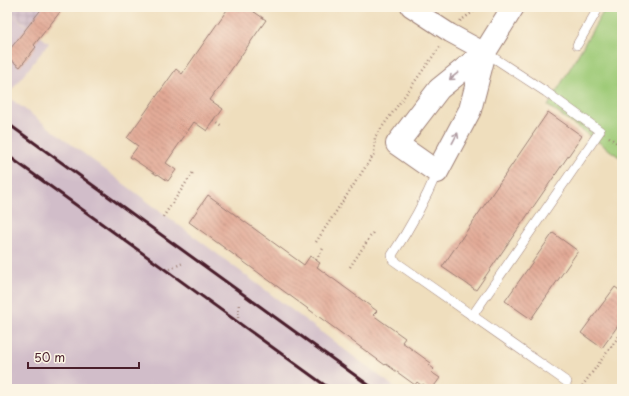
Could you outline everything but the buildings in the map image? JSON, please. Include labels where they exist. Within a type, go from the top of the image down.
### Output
[{"type":"main road","points":[[485,52],[439,89],[397,144],[437,172],[470,110],[485,52],[513,7]]},
{"type":"street","points":[[410,7],[450,33],[485,52]]},
{"type":"lane","points":[[577,45],[599,7]]},
{"type":"lane","points":[[472,316],[600,131],[546,92],[485,52]]},
{"type":"lane","points":[[437,172],[407,233],[392,255],[393,260],[567,382]]},
{"type":"path","points":[[254,12],[257,7]]},
{"type":"path","points":[[214,121],[223,127]]},
{"type":"path","points":[[600,131],[622,147]]},
{"type":"path","points":[[163,217],[194,171]]},
{"type":"path","points":[[350,267],[374,231]]},
{"type":"path","points":[[316,260],[324,247]]},
{"type":"path","points":[[170,269],[184,263]]},
{"type":"path","points":[[238,318],[239,303]]},
{"type":"path","points":[[580,389],[622,332]]},
{"type":"shaded area","points":[[7,7],[43,7],[28,26],[7,11]]},
{"type":"shaded area","points":[[7,11],[49,43],[7,96]]},
{"type":"shaded area","points":[[7,96],[397,389],[7,389]]},
{"type":"green space","points":[[606,7],[622,7],[622,159],[548,106]]},
{"type":"railway","points":[[7,123],[374,389]]},
{"type":"railway","points":[[7,155],[330,389]]}]
